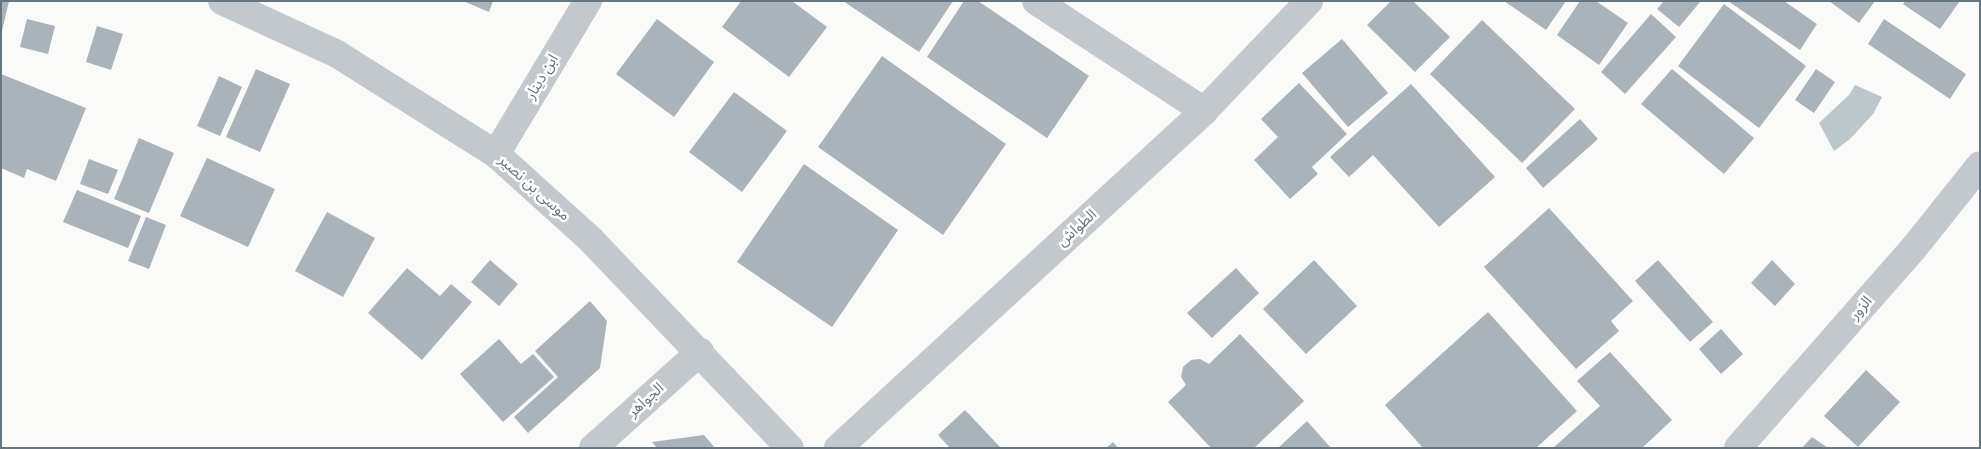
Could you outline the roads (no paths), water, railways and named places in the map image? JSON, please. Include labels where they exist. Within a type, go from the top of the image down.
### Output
[{"type":"street","name":"موسى بن نصير","points":[[222,1],[337,54],[496,154],[590,239],[790,448]]},
{"type":"street","name":"ابن دينار","points":[[496,154],[588,1]]},
{"type":"street","points":[[1036,1],[1069,10],[1204,111]]},
{"type":"street","name":"الطواش","points":[[838,448],[1204,111],[1309,1]]},
{"type":"street","name":"الزور","points":[[1738,448],[1914,249],[1980,165]]},
{"type":"street","name":"الجواهر","points":[[593,448],[700,352]]}]
